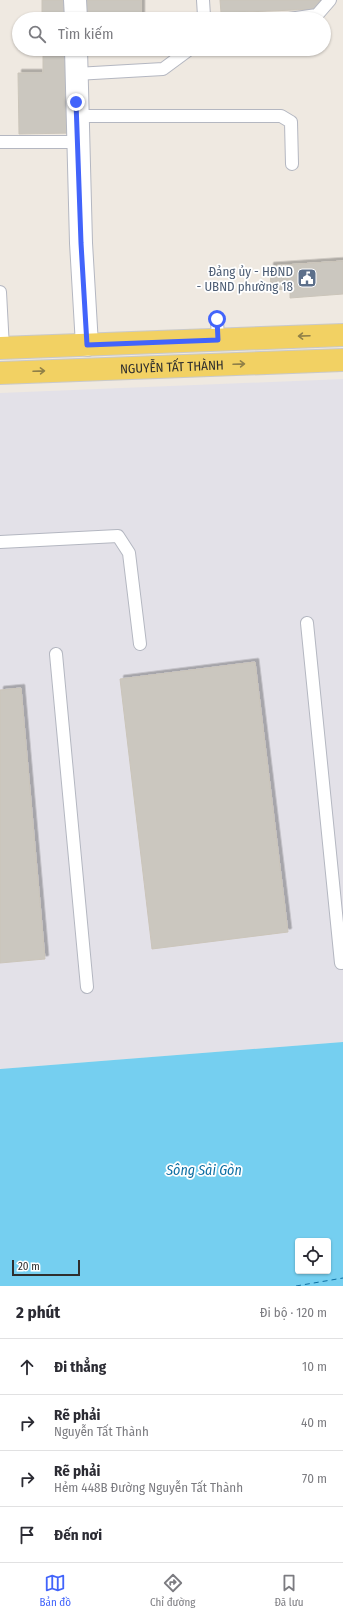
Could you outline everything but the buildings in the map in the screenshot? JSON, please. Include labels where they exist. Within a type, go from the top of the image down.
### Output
[{"type":"main road","name":"NGUYỄN TẤT THÀNH","points":[[2,348],[87,345],[217,329],[343,335]]},
{"type":"main road","name":"NGUYỄN TẤT THÀNH","points":[[0,373],[343,360]]},
{"type":"street","points":[[75,0],[76,12]]},
{"type":"street","points":[[76,56],[81,243],[87,345]]},
{"type":"lane","points":[[203,0],[204,12]]},
{"type":"lane","points":[[320,12],[330,0]]},
{"type":"lane","points":[[76,74],[163,68],[180,56]]},
{"type":"lane","points":[[77,116],[281,116],[291,122],[292,164]]},
{"type":"lane","points":[[0,142],[78,142]]},
{"type":"lane","points":[[0,292],[2,348]]},
{"type":"lane","points":[[0,542],[118,536],[129,553],[140,644]]},
{"type":"lane","points":[[306,623],[341,963]]},
{"type":"lane","points":[[56,654],[87,987]]},
{"type":"shaded area","points":[[343,379],[343,1042],[0,1069],[0,393]]},
{"type":"water","name":"Sông Sài Gòn","points":[[343,1042],[343,1286],[0,1286],[0,1069]]},
{"type":"ferry route","points":[[296,1286],[343,1278]]},
{"type":"place","name":"Đảng ủy - HĐND - UBND phường 18","points":[[307,278]]},
{"type":"route","points":[[76,102],[81,243],[87,345],[218,340],[217,319]]}]
